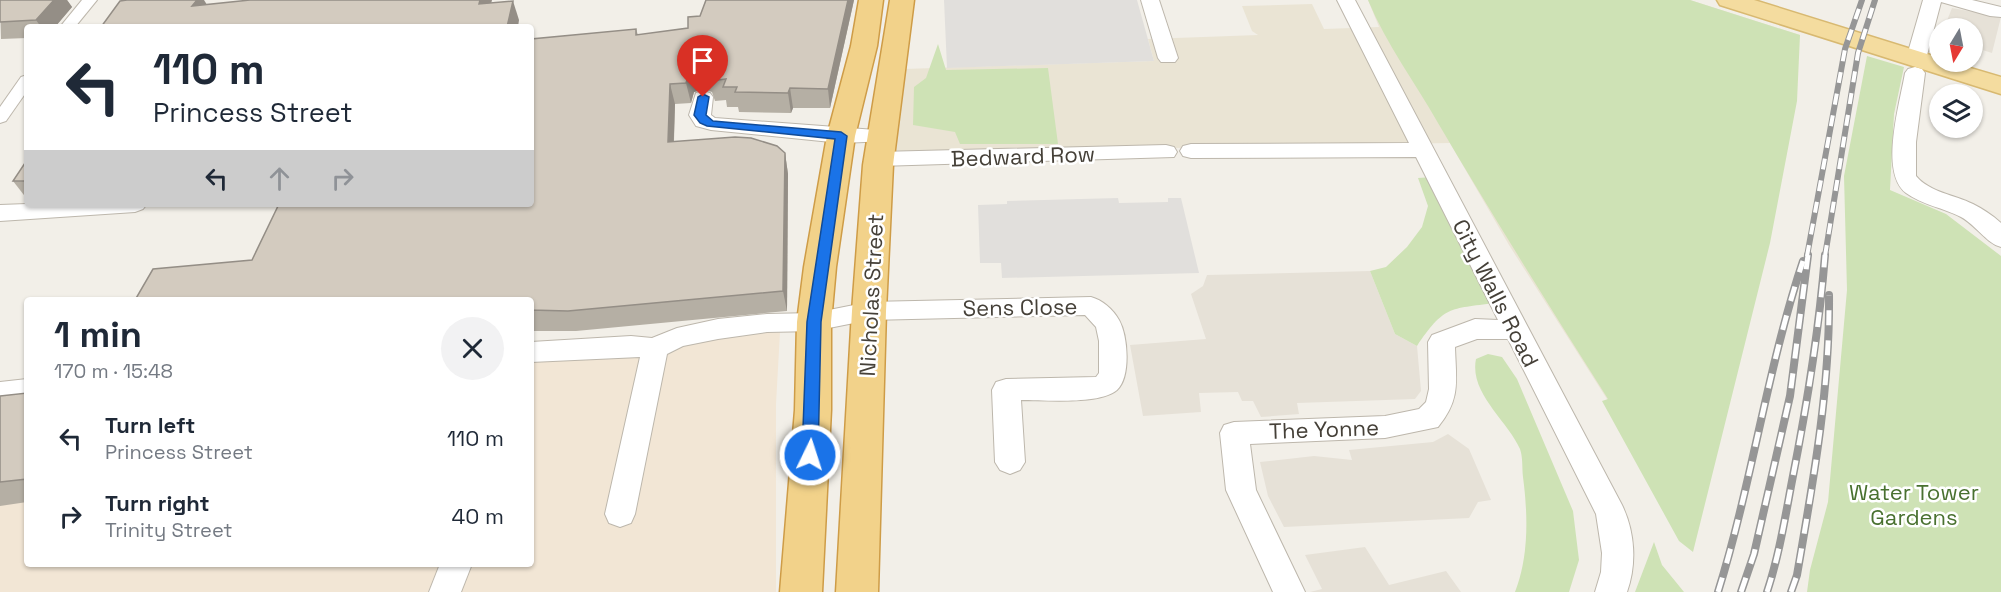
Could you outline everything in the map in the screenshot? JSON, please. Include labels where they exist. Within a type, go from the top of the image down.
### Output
[{"type":"highway","name":"Nicholas Street","points":[[801,592],[813,410],[814,322],[841,136],[864,46],[871,0]]},
{"type":"highway","name":"Nicholas Street","points":[[857,592],[869,310],[880,148],[892,82],[902,0]]},
{"type":"main road","points":[[1729,0],[1923,57]]},
{"type":"main road","points":[[1768,0],[2001,86]]},
{"type":"main road","points":[[1983,64],[2001,70]]},
{"type":"street","points":[[70,24],[90,0]]},
{"type":"street","points":[[1150,0],[1168,58]]},
{"type":"street","name":"City Walls Road","points":[[1346,0],[1514,330],[1611,514],[1619,546],[1617,576],[1611,592]]},
{"type":"street","points":[[1932,0],[1923,57],[1907,121],[1904,174],[1910,184],[1918,190],[1976,213],[1996,231],[2001,239]]},
{"type":"street","points":[[1949,0],[1997,12]]},
{"type":"street","points":[[0,118],[24,84]]},
{"type":"street","name":"Bedward Row","points":[[703,97],[700,115],[704,121],[711,124],[841,136],[880,148],[1167,152]]},
{"type":"street","points":[[1191,151],[1423,150]]},
{"type":"street","points":[[0,213],[90,207]]},
{"type":"street","name":"Sens Close","points":[[869,310],[1090,306],[1108,323],[1112,341],[1113,375],[1107,384],[1095,388],[1006,390],[1010,462]]},
{"type":"street","points":[[534,352],[643,347],[718,329],[767,322],[814,322],[869,310]]},
{"type":"street","name":"The Yonne","points":[[1288,592],[1241,490],[1234,433],[1384,427],[1428,418],[1439,406],[1443,389],[1441,342],[1475,329],[1514,330]]},
{"type":"street","points":[[620,514],[643,347]]},
{"type":"street","points":[[0,393],[24,390]]},
{"type":"street","points":[[445,592],[455,567]]},
{"type":"shaded area","points":[[944,0],[1137,0],[1154,61],[947,68]]},
{"type":"shaded area","points":[[1368,0],[1690,0],[1800,35],[1673,503],[1509,245],[1450,143],[891,153],[904,69],[1154,61],[1148,39],[1258,35],[1252,31],[1242,6],[1312,4],[1324,29],[1379,27]]},
{"type":"shaded area","points":[[1952,8],[2001,17],[1992,53],[1983,50],[1983,18],[1948,18]]},
{"type":"shaded area","points":[[1118,198],[1119,203],[1168,202],[1168,198],[1181,198],[1199,273],[1002,278],[1001,263],[980,263],[978,205],[1007,204],[1007,201]]},
{"type":"shaded area","points":[[1370,271],[1395,334],[1417,346],[1421,391],[1415,399],[1297,403],[1299,414],[1261,417],[1253,401],[1242,401],[1238,392],[1199,393],[1201,412],[1143,416],[1130,345],[1206,339],[1191,294],[1203,286],[1207,275]]},
{"type":"shaded area","points":[[718,329],[780,332],[776,404],[776,592],[0,592],[0,393],[24,390],[24,567],[534,567],[534,352],[631,346]]},
{"type":"shaded area","points":[[1448,434],[1469,449],[1491,500],[1478,502],[1469,518],[1284,527],[1268,496],[1260,462],[1314,456],[1352,460],[1349,450],[1433,442]]},
{"type":"shaded area","points":[[1365,547],[1389,585],[1446,571],[1461,592],[1310,592],[1322,589],[1305,555]]},
{"type":"green space","points":[[1368,0],[1690,0],[1800,35],[1797,101],[1770,243],[1693,552],[1679,541],[1602,401],[1608,399],[1401,63]]},
{"type":"green space","points":[[938,44],[946,70],[1048,68],[1058,144],[960,144],[955,132],[913,125],[914,87],[926,78]]},
{"type":"green space","name":"Water Tower Gardens","points":[[1867,56],[1904,67],[1894,114],[1890,190],[1946,214],[2001,256],[2001,592],[1807,592],[1810,570],[1828,502],[1847,290],[1844,176]]},
{"type":"green space","points":[[1432,177],[1495,303],[1457,309],[1441,316],[1417,346],[1395,334],[1370,271],[1386,267],[1407,247],[1422,227],[1428,206],[1418,178]]},
{"type":"green space","points":[[1488,354],[1502,357],[1517,379],[1573,511],[1579,560],[1569,592],[1515,592],[1523,564],[1526,535],[1522,456],[1514,438],[1478,383],[1475,371],[1476,359]]},
{"type":"green space","points":[[1654,542],[1662,565],[1684,592],[1635,592]]},
{"type":"building","points":[[0,0],[54,0],[36,20],[0,22]]},
{"type":"building","points":[[197,0],[192,6],[250,0],[480,0],[479,4],[513,1],[508,24],[103,24],[120,1]]},
{"type":"building","points":[[706,0],[848,0],[828,89],[790,88],[788,93],[735,92],[737,87],[723,87],[726,79],[711,81],[707,72],[699,69],[689,73],[686,83],[670,84],[668,142],[751,138],[777,146],[785,153],[783,291],[568,311],[534,310],[534,297],[137,297],[153,269],[252,260],[278,207],[534,207],[534,39],[636,29],[636,35],[688,28],[688,17],[700,16]]},
{"type":"building","points":[[24,164],[24,181],[13,181]]},
{"type":"building","points":[[24,393],[24,479],[0,482],[0,396]]},
{"type":"railway","points":[[1807,256],[1845,49],[1862,0]]},
{"type":"railway","points":[[1825,256],[1858,53],[1875,0]]},
{"type":"railway","points":[[1741,592],[1754,554],[1790,396],[1808,255]]},
{"type":"railway","points":[[1767,592],[1775,565],[1803,424],[1816,340],[1825,255]]},
{"type":"railway","points":[[1718,592],[1741,509],[1779,343],[1803,261]]},
{"type":"railway","points":[[1791,592],[1797,575],[1824,401],[1829,295]]},
{"type":"route","points":[[703,97],[700,115],[704,121],[711,124],[841,136],[820,267],[814,322],[810,455]]}]
